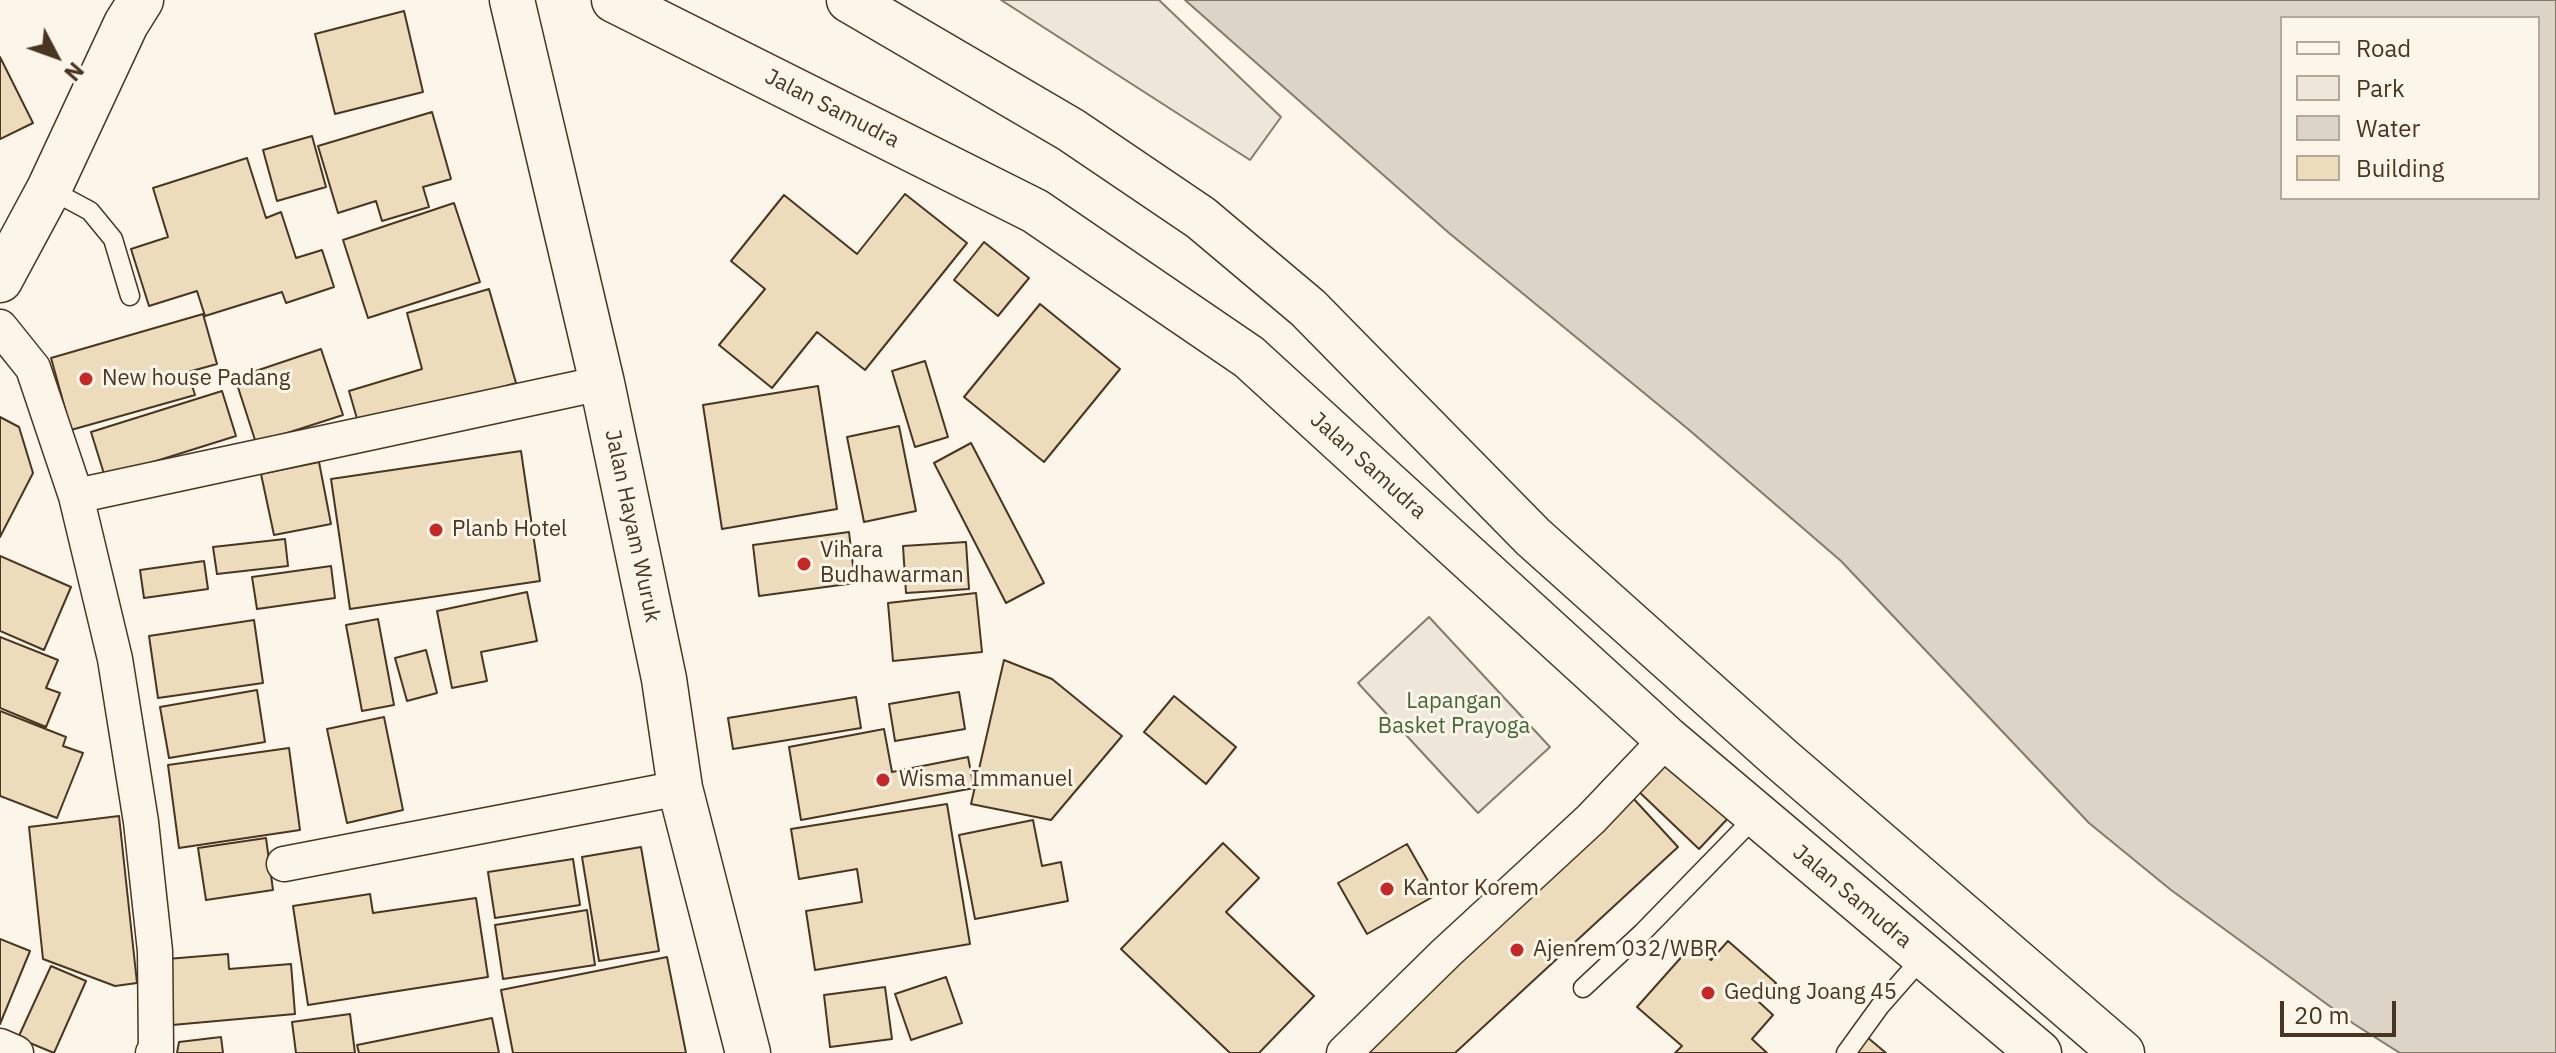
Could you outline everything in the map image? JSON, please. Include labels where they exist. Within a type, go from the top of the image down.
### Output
[{"type":"main road","points":[[0,280],[49,189],[126,24],[141,0]]},
{"type":"main road","name":"Jalan Hayam Wuruk","points":[[512,0],[602,383],[664,679],[680,788],[748,1053]]},
{"type":"main road","name":"Jalan Samudra","points":[[614,0],[1035,211],[1249,357],[1667,739],[2039,1053]]},
{"type":"main road","points":[[849,0],[1071,130],[1201,218],[1308,308],[1533,537],[1780,758],[2122,1053]]},
{"type":"street","points":[[0,327],[33,368],[76,496],[115,659],[141,822],[155,951],[156,1050],[153,1053]]},
{"type":"street","points":[[76,496],[602,383]]},
{"type":"street","points":[[1344,1053],[1446,953],[1591,819],[1667,739]]},
{"type":"street","points":[[284,864],[680,788]]},
{"type":"street","points":[[0,1046],[16,1053]]},
{"type":"lane","points":[[49,189],[90,211],[113,239],[130,296]]},
{"type":"lane","points":[[1583,988],[1642,933],[1757,815]]},
{"type":"lane","points":[[1846,1053],[1880,1006],[1923,957]]},
{"type":"green space","name":"Lapangan Basket Prayoga","points":[[1429,617],[1550,747],[1478,813],[1358,683]]},
{"type":"shaded area","points":[[1001,0],[1159,0],[1281,117],[1250,160]]},
{"type":"water","points":[[1185,0],[2556,0],[2556,1053],[2400,1053],[2354,1024],[2171,890],[2089,823],[1841,561],[1688,429],[1449,233]]},
{"type":"building","points":[[404,11],[423,92],[335,114],[315,34]]},
{"type":"building","points":[[0,57],[33,123],[0,139]]},
{"type":"building","points":[[432,112],[451,179],[423,187],[429,207],[382,221],[376,201],[338,213],[318,146]]},
{"type":"building","points":[[312,136],[326,187],[277,201],[263,150]]},
{"type":"building","points":[[247,158],[266,218],[281,212],[296,258],[322,250],[334,287],[286,303],[282,292],[205,316],[197,291],[149,306],[131,249],[168,237],[153,188]]},
{"type":"building","points":[[905,194],[967,243],[865,370],[817,332],[772,388],[719,345],[765,289],[731,261],[784,195],[857,254]]},
{"type":"building","points":[[454,203],[480,282],[368,318],[343,240]]},
{"type":"building","points":[[984,242],[1029,278],[998,316],[954,280]]},
{"type":"building","points":[[489,289],[516,383],[360,429],[349,391],[422,369],[407,313]]},
{"type":"building","points":[[1040,304],[1120,369],[1044,462],[964,397]]},
{"type":"building","points":[[203,314],[217,364],[188,372],[195,395],[71,430],[51,358]]},
{"type":"building","points":[[321,349],[343,415],[256,443],[235,378]]},
{"type":"building","points":[[925,361],[948,437],[915,447],[892,371]]},
{"type":"building","points":[[818,386],[837,509],[722,529],[703,405]]},
{"type":"building","points":[[222,391],[236,436],[105,477],[91,432]]},
{"type":"building","points":[[0,417],[19,427],[33,473],[0,537]]},
{"type":"building","points":[[899,426],[916,511],[864,522],[847,437]]},
{"type":"building","points":[[971,443],[1044,583],[1006,603],[934,463]]},
{"type":"building","name":"Planb Hotel","points":[[521,451],[540,581],[350,609],[331,479]]},
{"type":"building","points":[[319,462],[331,524],[274,535],[261,474]]},
{"type":"building","name":"Vihara Budhawarman","points":[[849,532],[855,583],[759,596],[753,545]]},
{"type":"building","points":[[285,539],[288,566],[217,574],[213,547]]},
{"type":"building","points":[[966,542],[969,589],[906,593],[903,546]]},
{"type":"building","points":[[0,556],[71,587],[44,650],[0,631]]},
{"type":"building","points":[[204,561],[208,589],[144,598],[140,570]]},
{"type":"building","points":[[331,566],[335,598],[257,609],[252,577]]},
{"type":"building","points":[[527,592],[537,641],[481,652],[487,681],[452,688],[437,611]]},
{"type":"building","points":[[976,593],[982,652],[893,661],[888,603]]},
{"type":"building","points":[[378,619],[394,705],[362,711],[346,625]]},
{"type":"building","points":[[254,620],[263,683],[158,698],[149,636]]},
{"type":"building","points":[[0,637],[58,660],[46,688],[60,693],[46,727],[0,708]]},
{"type":"building","points":[[426,650],[437,693],[407,701],[395,658]]},
{"type":"building","points":[[1004,660],[1052,679],[1122,736],[1051,820],[971,804]]},
{"type":"building","points":[[257,690],[265,742],[169,758],[160,707]]},
{"type":"building","points":[[959,692],[965,729],[895,741],[889,704]]},
{"type":"building","points":[[1174,696],[1236,747],[1206,784],[1144,732]]},
{"type":"building","points":[[856,697],[861,728],[733,749],[728,718]]},
{"type":"building","points":[[0,711],[66,737],[63,746],[83,753],[57,818],[0,796]]},
{"type":"building","points":[[384,717],[403,810],[347,823],[327,729]]},
{"type":"building","name":"Wisma Immanuel","points":[[884,729],[892,772],[968,757],[974,788],[801,820],[789,747]]},
{"type":"building","points":[[289,748],[300,830],[179,848],[168,765]]},
{"type":"building","points":[[1666,753],[1732,814],[1699,849],[1634,787]]},
{"type":"building","name":"Ajenrem 032/WBR","points":[[1632,797],[1678,847],[1455,1053],[1357,1053]]},
{"type":"building","points":[[947,804],[970,944],[815,970],[806,911],[862,902],[857,869],[799,879],[791,829]]},
{"type":"building","points":[[119,816],[137,983],[115,986],[43,959],[29,827]]},
{"type":"building","points":[[1033,820],[1042,866],[1061,862],[1068,901],[975,919],[959,835]]},
{"type":"building","points":[[266,838],[273,890],[206,900],[198,848]]},
{"type":"building","points":[[1223,843],[1259,878],[1226,912],[1314,996],[1259,1053],[1230,1053],[1121,949]]},
{"type":"building","name":"Kantor Korem","points":[[1407,844],[1436,895],[1367,934],[1338,883]]},
{"type":"building","points":[[641,847],[659,951],[599,961],[582,857]]},
{"type":"building","points":[[573,859],[580,905],[495,918],[488,872]]},
{"type":"building","points":[[370,894],[373,913],[476,898],[488,977],[308,1005],[293,906]]},
{"type":"building","points":[[587,910],[595,965],[503,979],[495,925]]},
{"type":"building","points":[[0,939],[30,951],[0,1024]]},
{"type":"building","name":"Gedung Joang 45","points":[[1728,941],[1776,983],[1759,1002],[1773,1015],[1752,1039],[1767,1053],[1675,1053],[1682,1046],[1637,1007],[1693,944],[1711,960]]},
{"type":"building","points":[[228,954],[229,969],[291,964],[295,1014],[172,1025],[167,959]]},
{"type":"building","points":[[667,957],[686,1053],[513,1053],[501,990]]},
{"type":"building","points":[[51,966],[86,981],[54,1053],[18,1038]]},
{"type":"building","points":[[946,977],[962,1023],[911,1040],[895,994]]},
{"type":"building","points":[[885,987],[892,1039],[830,1047],[824,995]]},
{"type":"building","points":[[350,1014],[355,1053],[296,1053],[292,1022]]},
{"type":"building","points":[[492,1018],[499,1053],[359,1053],[357,1045]]},
{"type":"building","points":[[221,1037],[223,1053],[177,1053],[179,1042]]},
{"type":"building","points":[[1867,1037],[1886,1053],[1855,1053]]},
{"type":"place","name":"New house Padang","points":[[86,379]]},
{"type":"place","name":"Planb Hotel","points":[[436,530]]},
{"type":"place","name":"Vihara Budhawarman","points":[[804,564]]},
{"type":"place","name":"Wisma Immanuel","points":[[883,780]]},
{"type":"place","name":"Kantor Korem","points":[[1387,889]]},
{"type":"place","name":"Ajenrem 032/WBR","points":[[1517,950]]},
{"type":"place","name":"Gedung Joang 45","points":[[1708,993]]}]
